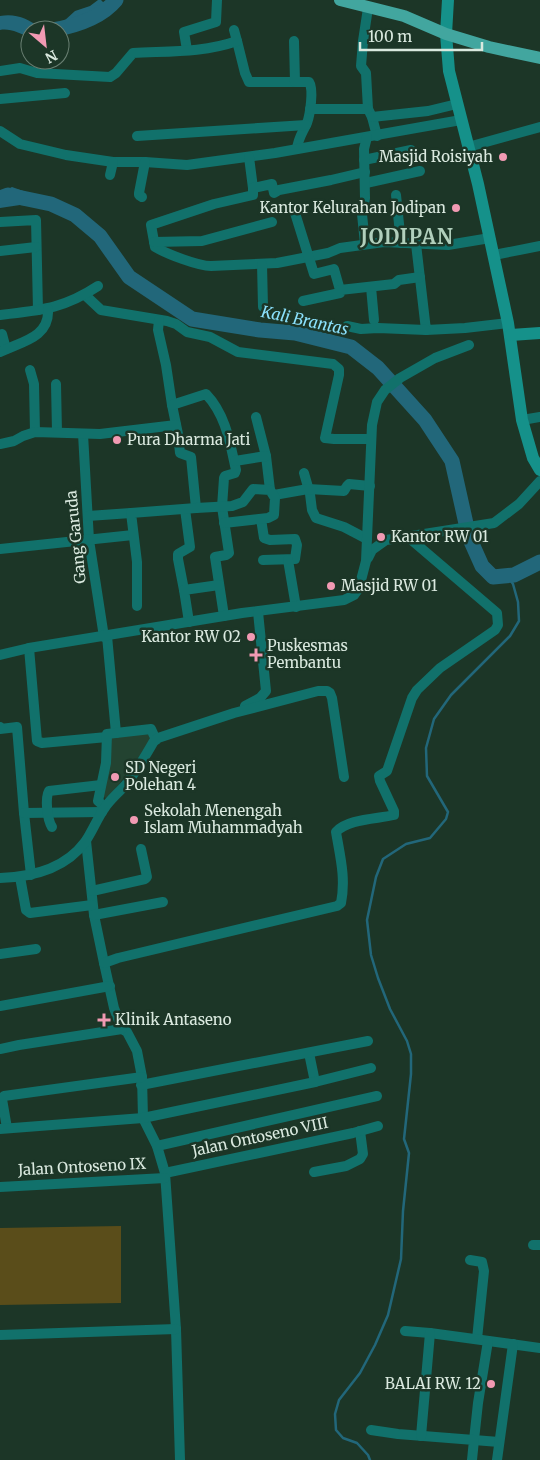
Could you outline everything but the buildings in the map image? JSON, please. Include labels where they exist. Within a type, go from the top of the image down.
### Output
[{"type":"main road","points":[[340,0],[368,5],[404,16],[446,34],[489,47],[540,58]]},
{"type":"main road","points":[[448,0],[446,34],[449,71],[510,329],[522,420],[533,458],[540,470]]},
{"type":"main road","points":[[510,329],[540,333]]},
{"type":"street","points":[[186,50],[184,32],[216,22],[217,0]]},
{"type":"street","points":[[365,244],[362,214],[366,198],[364,149],[372,137],[366,73],[361,66],[368,5]]},
{"type":"street","points":[[234,30],[249,82],[310,82],[312,85],[310,109],[306,125],[299,137],[297,149]]},
{"type":"street","points":[[0,71],[20,68],[38,73],[107,78],[116,73],[132,53],[224,46],[237,41]]},
{"type":"street","points":[[294,41],[296,82]]},
{"type":"street","points":[[0,99],[65,93]]},
{"type":"street","points":[[310,109],[370,113],[428,111],[456,104]]},
{"type":"street","points":[[0,131],[20,144],[35,149],[113,162],[186,165],[372,137],[461,120]]},
{"type":"street","points":[[137,136],[306,125]]},
{"type":"street","points":[[468,147],[540,127]]},
{"type":"street","points":[[364,160],[411,150]]},
{"type":"street","points":[[249,157],[254,195],[214,204],[151,225],[155,247],[202,266],[262,264],[309,256],[340,248],[384,242],[448,245],[490,238]]},
{"type":"street","points":[[110,175],[113,162]]},
{"type":"street","points":[[142,197],[139,193],[145,162]]},
{"type":"street","points":[[366,183],[420,171]]},
{"type":"street","points":[[253,188],[272,184],[274,193],[278,190],[365,172]]},
{"type":"street","points":[[396,195],[401,243]]},
{"type":"street","points":[[295,213],[314,274],[334,269],[340,290]]},
{"type":"street","points":[[0,222],[36,220],[36,247],[43,310],[49,316],[36,336],[3,351],[2,334]]},
{"type":"street","points":[[154,242],[202,242],[272,222]]},
{"type":"street","points":[[416,244],[426,330]]},
{"type":"street","points":[[494,255],[540,246]]},
{"type":"street","points":[[0,251],[36,247]]},
{"type":"street","points":[[262,264],[263,307]]},
{"type":"street","points":[[303,300],[340,293],[340,290],[394,284],[399,280],[420,277]]},
{"type":"street","points":[[0,315],[43,310],[63,305],[98,286]]},
{"type":"street","points":[[371,287],[374,320]]},
{"type":"street","points":[[85,294],[102,310],[176,324],[186,332],[210,337],[238,352],[333,364],[339,369],[339,375],[325,438],[334,440],[371,439]]},
{"type":"street","points":[[159,320],[158,330],[166,365],[180,453],[188,455],[192,459],[196,508]]},
{"type":"street","points":[[347,326],[361,329],[510,329]]},
{"type":"street","points":[[0,655],[29,648],[224,616],[344,600],[354,595],[360,586],[366,561],[371,439],[375,407],[384,390],[400,378],[435,358],[469,345]]},
{"type":"street","points":[[30,370],[34,384],[35,432]]},
{"type":"street","points":[[56,384],[57,432]]},
{"type":"street","points":[[172,405],[204,395],[208,396],[225,425],[229,436],[236,470],[235,473],[224,478],[222,507],[229,553],[226,556],[216,557],[224,616]]},
{"type":"street","points":[[224,524],[261,519],[274,515],[266,456],[256,417]]},
{"type":"street","points":[[522,420],[540,417]]},
{"type":"street","points":[[0,444],[14,441],[35,432],[100,434],[176,426]]},
{"type":"street","name":"Gang Garuda","points":[[83,434],[89,540],[106,636],[111,735],[101,785]]},
{"type":"street","points":[[235,462],[266,456]]},
{"type":"street","points":[[304,473],[312,510],[316,518],[344,527],[367,539]]},
{"type":"street","points":[[366,561],[372,550],[386,540],[494,523],[520,504],[540,481]]},
{"type":"street","points":[[88,516],[239,505],[253,489],[272,492],[308,489],[344,491],[349,484],[370,486]]},
{"type":"street","points":[[184,509],[190,548],[178,554],[178,559],[189,622]]},
{"type":"street","points":[[131,513],[137,562],[137,606]]},
{"type":"street","points":[[261,519],[264,538],[267,540],[293,539],[296,541],[297,558],[263,560]]},
{"type":"street","points":[[0,549],[133,535]]},
{"type":"street","points":[[104,963],[118,958],[322,910],[337,906],[341,902],[344,874],[336,832],[340,827],[351,823],[394,815],[379,776],[387,771],[412,698],[440,668],[498,626],[497,613],[408,536]]},
{"type":"street","points":[[288,560],[296,606]]},
{"type":"street","points":[[184,590],[220,585]]},
{"type":"street","points":[[234,713],[260,698],[266,691],[258,612]]},
{"type":"street","points":[[29,648],[37,741],[42,743],[150,729],[156,740]]},
{"type":"street","points":[[0,878],[26,876],[55,867],[65,861],[86,841],[103,810],[128,782],[156,740],[234,713],[327,690],[332,698],[344,777]]},
{"type":"street","points":[[17,727],[24,813],[26,910],[30,913],[93,910],[163,902]]},
{"type":"street","points":[[0,728],[35,727]]},
{"type":"street","points":[[52,827],[47,794],[49,791],[101,785],[98,801],[103,810]]},
{"type":"street","points":[[24,813],[103,810]]},
{"type":"street","points":[[86,841],[93,910],[114,1008],[122,1029],[128,1034],[136,1051],[141,1081],[143,1118],[157,1146],[165,1175],[176,1329],[180,1460]]},
{"type":"street","points":[[92,891],[145,879],[147,877],[141,849]]},
{"type":"street","points":[[0,954],[36,949]]},
{"type":"street","points":[[0,1006],[110,986]]},
{"type":"street","points":[[0,1049],[122,1029]]},
{"type":"street","points":[[368,1041],[309,1053],[141,1081],[4,1096],[2,1099],[3,1129],[143,1118],[315,1082],[371,1068]]},
{"type":"street","points":[[309,1053],[315,1082]]},
{"type":"street","points":[[157,1146],[377,1096]]},
{"type":"street","name":"Jalan Ontoseno VIII","points":[[165,1175],[378,1126]]},
{"type":"street","points":[[314,1172],[346,1166],[360,1159],[363,1154],[360,1131]]},
{"type":"street","name":"Jalan Ontoseno IX","points":[[0,1187],[165,1175]]},
{"type":"street","points":[[470,1260],[482,1262],[484,1270],[477,1339]]},
{"type":"street","points":[[0,1335],[176,1329]]},
{"type":"street","points":[[405,1331],[540,1348]]},
{"type":"street","points":[[421,1436],[430,1333]]},
{"type":"street","points":[[472,1460],[478,1403],[488,1341]]},
{"type":"street","points":[[497,1460],[513,1344]]},
{"type":"street","points":[[371,1430],[500,1442]]},
{"type":"shaded area","name":"SD Negeri Polehan 4","points":[[148,730],[150,741],[115,790],[106,798],[101,796],[109,735]]},
{"type":"shaded area","points":[[121,1226],[121,1303],[0,1305],[0,1228]]},
{"type":"water","points":[[101,0],[113,12],[95,24],[70,31],[70,20],[65,20],[75,11]]},
{"type":"water","points":[[0,16],[17,16],[29,20],[20,20],[20,33],[0,30]]},
{"type":"water","points":[[12,187],[46,199],[45,207],[20,205],[0,208],[0,193]]},
{"type":"waterway","name":"Kali Brantas","points":[[70,26],[103,12],[116,0]]},
{"type":"waterway","name":"Kali Brantas","points":[[0,198],[8,195],[51,204],[75,215],[100,236],[129,277],[192,319],[260,330],[295,333],[351,347],[378,368],[425,420],[452,461],[469,537],[482,566],[493,577],[514,575],[540,562]]},
{"type":"waterway","points":[[370,1460],[357,1443],[343,1438],[336,1430],[335,1414],[339,1400],[360,1373],[388,1315],[401,1259],[403,1211],[409,1153],[404,1139],[411,1074],[411,1054],[407,1041],[390,1009],[378,978],[371,955],[367,920],[376,877],[383,859],[406,844],[430,838],[446,819],[448,812],[427,776],[426,748],[434,719],[451,695],[510,636],[519,621],[518,602],[513,584],[507,575]]},
{"type":"place","name":"Masjid Roisiyah","points":[[503,157]]},
{"type":"place","name":"Kantor Kelurahan Jodipan","points":[[456,208]]},
{"type":"place","name":"Pura Dharma Jati","points":[[117,440]]},
{"type":"place","name":"Kantor RW 01","points":[[381,537]]},
{"type":"place","name":"Masjid RW 01","points":[[331,586]]},
{"type":"place","name":"Kantor RW 02","points":[[251,637]]},
{"type":"place","name":"Puskesmas Pembantu","points":[[256,655]]},
{"type":"place","name":"SD Negeri Polehan 4","points":[[115,777]]},
{"type":"place","name":"Sekolah Menengah Islam Muhammadyah","points":[[134,820]]},
{"type":"place","name":"Klinik Antaseno","points":[[104,1020]]},
{"type":"place","name":"BALAI RW. 12","points":[[491,1384]]},
{"type":"district","name":"JODIPAN","points":[[407,237]]}]
